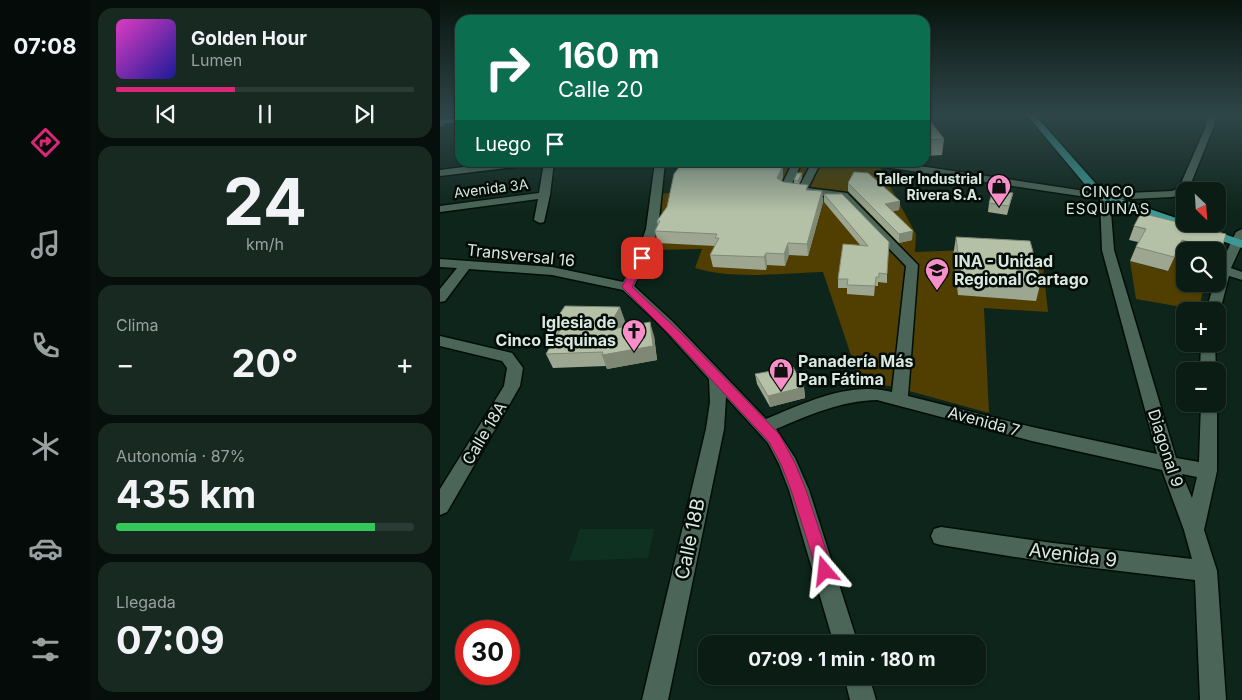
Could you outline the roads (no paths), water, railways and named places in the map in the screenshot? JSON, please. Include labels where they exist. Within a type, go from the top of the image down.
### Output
[{"type":"main road","points":[[1059,148],[1092,186],[1105,197],[1241,239]]},
{"type":"street","points":[[905,167],[1105,197],[1172,194],[1181,192],[1200,148]]},
{"type":"street","points":[[440,173],[489,167]]},
{"type":"street","points":[[540,220],[548,167]]},
{"type":"street","points":[[659,167],[652,229],[642,258],[627,287],[717,376],[774,438],[788,463],[799,490],[843,635]]},
{"type":"street","points":[[795,167],[785,188],[843,195],[912,265],[899,399]]},
{"type":"street","points":[[798,167],[811,172]]},
{"type":"street","points":[[802,190],[814,167]]},
{"type":"street","name":"Avenida 3A","points":[[440,209],[545,195]]},
{"type":"street","name":"Diagonal 9","points":[[1105,197],[1108,250],[1169,464],[1194,530],[1206,571],[1214,700]]},
{"type":"street","points":[[1226,266],[1241,239]]},
{"type":"street","name":"Transversal 16","points":[[440,263],[552,271],[627,287]]},
{"type":"street","points":[[440,298],[466,265]]},
{"type":"street","points":[[1226,271],[1242,276]]},
{"type":"street","name":"Calle 18A","points":[[440,341],[507,357],[515,368],[512,386],[440,506]]},
{"type":"street","name":"Calle 18B","points":[[655,700],[714,429],[718,402],[717,376]]},
{"type":"street","name":"Avenida 7","points":[[763,427],[811,408],[854,395],[877,394],[1032,434],[1208,471]]},
{"type":"street","points":[[1194,530],[1208,471],[1209,412]]},
{"type":"street","name":"Avenida 9","points":[[941,536],[1054,553],[1206,571]]},
{"type":"street","points":[[859,685],[863,700]]},
{"type":"place","name":"Taller Industrial Rivera S.A.","points":[[999,207]]},
{"type":"place","name":"INA - Unidad Regional Cartago","points":[[937,291]]},
{"type":"place","name":"Iglesia de Cinco Esquinas","points":[[634,352]]},
{"type":"place","name":"Panadería Más Pan Fátima","points":[[781,391]]},
{"type":"district","name":"CINCO ESQUINAS","points":[[1108,200]]}]
